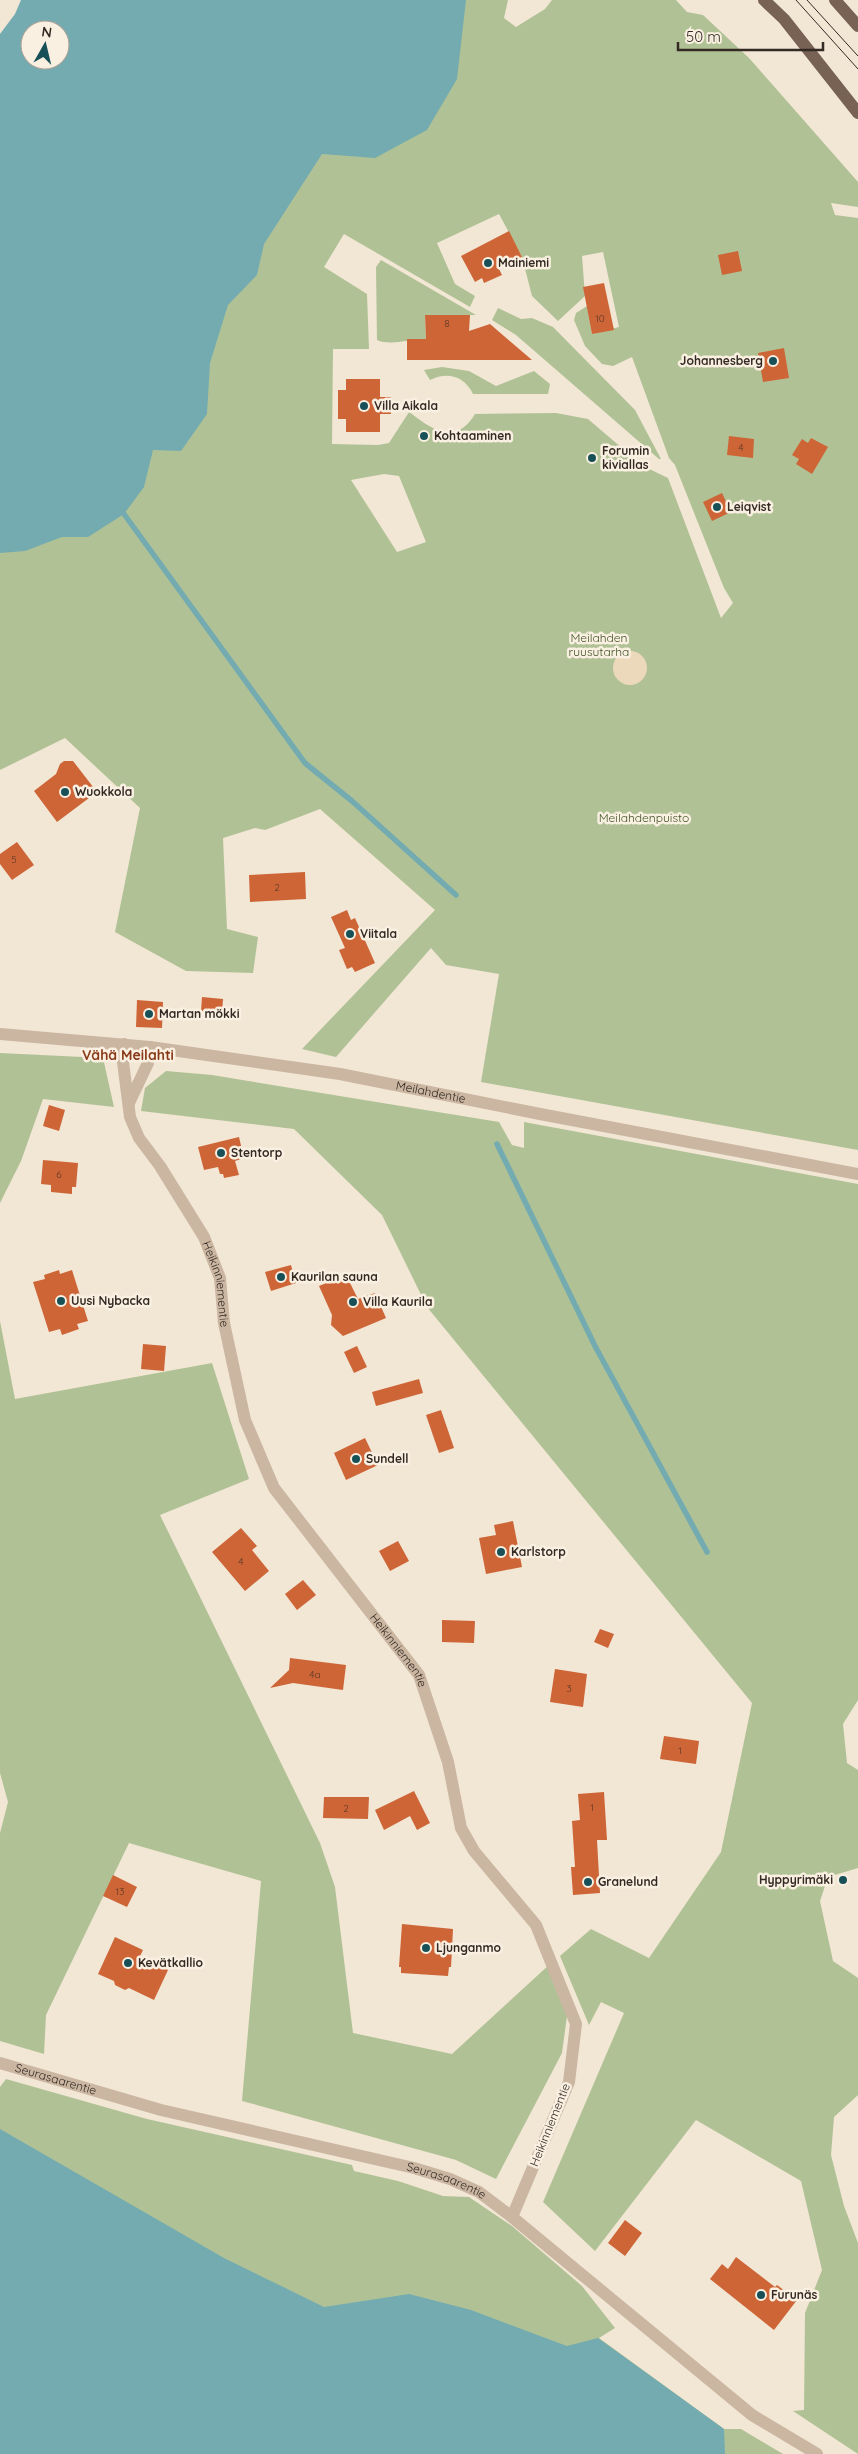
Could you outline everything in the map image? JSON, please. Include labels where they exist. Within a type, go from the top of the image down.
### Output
[{"type":"main road","points":[[764,0],[784,20],[858,113]]},
{"type":"main road","points":[[835,0],[858,26]]},
{"type":"street","name":"Meilahdentie","points":[[0,1034],[150,1047],[380,1081],[546,1116],[858,1174]]},
{"type":"street","name":"Heikinniementie","points":[[124,1044],[123,1062],[130,1117],[139,1138],[160,1166],[204,1237],[220,1278],[224,1324],[245,1420],[274,1488],[419,1675],[448,1762],[462,1828],[474,1851],[536,1926],[576,2024],[569,2082],[512,2217]]},
{"type":"street","points":[[129,1103],[148,1063],[150,1047]]},
{"type":"street","name":"Seurasaarentie","points":[[0,2064],[161,2110],[414,2168],[450,2179],[478,2192],[512,2217],[752,2414],[817,2454]]},
{"type":"green space","points":[[330,0],[508,0],[504,18],[516,27],[545,9],[552,0],[676,0],[687,12],[703,15],[749,58],[858,182],[858,207],[831,203],[835,215],[858,218],[858,1150],[481,1082],[499,974],[446,965],[431,948],[336,1057],[302,1049],[435,910],[320,809],[265,830],[255,828],[223,838],[227,929],[258,937],[253,973],[186,971],[115,932],[140,808],[65,738],[0,770],[0,415]],"holes":[[[499,214],[522,257],[532,296],[558,321],[585,296],[582,256],[603,252],[619,327],[592,334],[587,306],[576,313],[574,320],[585,346],[602,364],[613,366],[632,357],[669,458],[675,465],[724,588],[733,603],[721,618],[668,478],[643,466],[588,419],[556,413],[475,414],[459,430],[443,432],[426,424],[409,412],[389,443],[378,445],[332,444],[333,349],[369,349],[367,294],[324,267],[344,234],[470,307],[475,296],[455,284],[437,243]],[[384,474],[399,476],[426,542],[397,552],[351,480]]]},
{"type":"green space","points":[[381,260],[476,315],[425,315],[426,339],[394,342],[377,340],[376,267]]},
{"type":"green space","points":[[498,308],[521,319],[532,318],[553,327],[635,410],[661,459],[516,335],[492,320]]},
{"type":"green space","points":[[442,367],[469,371],[496,386],[534,371],[550,384],[548,394],[473,394],[470,388],[460,379],[443,376],[430,380],[424,370]]},
{"type":"green space","points":[[0,1053],[103,1058],[114,1107],[43,1099],[21,1161],[0,1203]]},
{"type":"green space","points":[[166,1071],[212,1075],[499,1122],[512,1145],[524,1148],[524,1122],[858,1184],[858,1700],[843,1724],[847,1763],[858,1770],[858,1868],[828,1877],[820,1901],[833,1961],[858,1978],[858,2095],[834,2117],[831,2155],[844,2206],[858,2243],[858,2454],[793,2411],[804,2410],[805,2313],[822,2270],[801,2181],[696,2120],[595,2251],[543,2202],[624,2013],[601,2002],[589,2025],[560,1956],[591,1929],[649,1958],[721,1852],[752,1703],[427,1307],[382,1215],[294,1129],[141,1111],[145,1088]]},
{"type":"green space","points":[[0,1321],[15,1399],[212,1363],[249,1479],[160,1515],[320,1843],[335,1887],[353,2033],[452,2054],[550,1964],[567,2016],[562,2053],[496,2179],[456,2160],[242,2101],[261,1881],[129,1843],[46,2015],[44,2054],[0,2041],[0,1833],[8,1802],[0,1773]]},
{"type":"green space","points":[[6,2079],[147,2119],[352,2165],[354,2171],[398,2181],[443,2196],[469,2197],[512,2226],[582,2286],[615,2328],[599,2338],[724,2429],[741,2429],[783,2454],[701,2454],[613,2429],[0,2184],[0,2087]]},
{"type":"shaded area","points":[[630,651],[637,652],[642,656],[646,661],[646,675],[642,680],[637,684],[630,685],[623,684],[618,680],[614,675],[613,668],[614,661],[618,656],[623,652]]},
{"type":"water","points":[[21,0],[466,0],[457,79],[427,130],[375,158],[322,154],[264,244],[257,275],[228,305],[210,363],[207,414],[181,451],[153,450],[144,487],[124,514],[88,537],[62,537],[25,551],[0,553],[0,34],[15,14]]},
{"type":"water","points":[[0,2129],[224,2258],[324,2307],[409,2294],[471,2310],[567,2346],[598,2338],[724,2429],[725,2454],[0,2454]]},
{"type":"building","name":"Mainiemi","points":[[509,231],[522,257],[499,269],[502,275],[484,283],[482,278],[475,282],[461,256]]},
{"type":"building","points":[[738,251],[742,271],[722,275],[718,255]]},
{"type":"building","points":[[604,283],[614,330],[592,334],[583,287]]},
{"type":"building","points":[[425,315],[470,315],[469,331],[490,324],[532,360],[407,360],[407,339],[426,339]]},
{"type":"building","name":"Johannesberg","points":[[784,348],[789,378],[763,382],[758,353]]},
{"type":"building","name":"Villa Aikala","points":[[346,379],[380,379],[380,397],[391,397],[391,414],[380,414],[380,432],[346,432],[346,419],[338,419],[338,390],[346,390]]},
{"type":"building","points":[[729,436],[754,439],[753,458],[727,455]]},
{"type":"building","points":[[811,438],[828,447],[812,474],[796,464],[799,459],[792,455],[802,439],[808,443]]},
{"type":"building","name":"Leiqvist","points":[[722,493],[731,512],[712,521],[703,502]]},
{"type":"building","name":"Wuokkola","points":[[64,761],[73,761],[97,792],[57,822],[34,791],[56,774],[60,764]]},
{"type":"building","points":[[17,842],[34,865],[12,880],[0,864],[0,854]]},
{"type":"building","points":[[305,872],[306,899],[250,902],[249,875]]},
{"type":"building","name":"Viitala","points":[[347,910],[351,920],[355,918],[375,963],[355,972],[352,967],[347,969],[339,950],[345,948],[331,917]]},
{"type":"building","points":[[202,997],[223,999],[222,1013],[201,1011]]},
{"type":"building","name":"Martan mökki","points":[[137,1000],[163,1002],[162,1028],[136,1027]]},
{"type":"building","points":[[49,1105],[65,1110],[59,1131],[43,1126]]},
{"type":"building","name":"Stentorp","points":[[239,1137],[244,1158],[235,1161],[239,1175],[224,1178],[223,1174],[220,1174],[218,1167],[204,1170],[198,1147]]},
{"type":"building","points":[[43,1160],[78,1163],[76,1187],[72,1187],[72,1194],[51,1192],[51,1185],[41,1184]]},
{"type":"building","name":"Kaurilan sauna","points":[[291,1265],[296,1283],[271,1291],[265,1272]]},
{"type":"building","name":"Uusi Nybacka","points":[[59,1270],[60,1274],[72,1270],[88,1321],[77,1324],[79,1329],[62,1335],[60,1329],[49,1332],[33,1282],[45,1279],[44,1275]]},
{"type":"building","name":"Villa Kaurila","points":[[346,1275],[358,1299],[375,1293],[386,1318],[343,1336],[331,1325],[332,1315],[319,1286]]},
{"type":"building","points":[[143,1344],[166,1346],[164,1371],[141,1369]]},
{"type":"building","points":[[357,1346],[367,1367],[354,1373],[344,1352]]},
{"type":"building","points":[[419,1379],[423,1393],[376,1406],[372,1392]]},
{"type":"building","points":[[441,1410],[454,1448],[439,1453],[426,1415]]},
{"type":"building","name":"Sundell","points":[[365,1438],[378,1465],[346,1480],[334,1453]]},
{"type":"building","name":"Karlstorp","points":[[513,1521],[522,1567],[486,1574],[479,1538],[496,1535],[494,1525]]},
{"type":"building","points":[[241,1528],[257,1546],[252,1550],[269,1571],[245,1591],[212,1552]]},
{"type":"building","points":[[398,1541],[409,1561],[390,1571],[379,1551]]},
{"type":"building","points":[[303,1580],[316,1595],[297,1610],[285,1594]]},
{"type":"building","points":[[442,1620],[475,1621],[474,1643],[442,1642]]},
{"type":"building","points":[[600,1629],[614,1634],[608,1648],[594,1642]]},
{"type":"building","points":[[290,1658],[346,1665],[343,1690],[293,1683],[270,1688],[289,1670]]},
{"type":"building","points":[[555,1669],[587,1674],[583,1707],[550,1702]]},
{"type":"building","points":[[664,1736],[699,1741],[696,1764],[660,1759]]},
{"type":"building","points":[[414,1791],[430,1823],[417,1830],[410,1816],[384,1830],[375,1810]]},
{"type":"building","points":[[604,1792],[607,1840],[597,1840],[600,1893],[573,1895],[571,1867],[575,1867],[572,1821],[580,1820],[578,1794]]},
{"type":"building","points":[[324,1797],[369,1797],[368,1819],[323,1818]]},
{"type":"building","points":[[113,1875],[137,1887],[127,1907],[103,1896]]},
{"type":"building","name":"Ljunganmo","points":[[402,1924],[453,1929],[451,1967],[449,1967],[448,1976],[401,1973],[401,1967],[399,1967]]},
{"type":"building","name":"Kevätkallio","points":[[115,1937],[143,1950],[140,1956],[168,1970],[154,2000],[129,1988],[125,1990],[115,1985],[114,1981],[98,1974]]},
{"type":"building","points":[[625,2220],[642,2233],[625,2256],[608,2243]]},
{"type":"building","name":"Furunäs","points":[[736,2257],[775,2287],[777,2285],[797,2300],[774,2330],[710,2279],[722,2264],[728,2269]]},
{"type":"waterway","points":[[124,514],[305,763],[352,801],[456,895]]},
{"type":"waterway","points":[[497,1144],[595,1346],[707,1552]]},
{"type":"tram line","points":[[796,0],[858,69]]},
{"type":"tram line","points":[[807,0],[858,56]]},
{"type":"place","name":"Mainiemi","points":[[488,263]]},
{"type":"place","name":"Johannesberg","points":[[773,361]]},
{"type":"place","name":"Villa Aikala","points":[[364,406]]},
{"type":"place","name":"Kohtaaminen","points":[[424,436]]},
{"type":"place","name":"Forumin kiviallas","points":[[592,458]]},
{"type":"place","name":"Leiqvist","points":[[717,507]]},
{"type":"place","name":"Wuokkola","points":[[65,792]]},
{"type":"place","name":"Viitala","points":[[350,934]]},
{"type":"place","name":"Martan mökki","points":[[149,1014]]},
{"type":"place","name":"Stentorp","points":[[221,1153]]},
{"type":"place","name":"Kaurilan sauna","points":[[281,1277]]},
{"type":"place","name":"Uusi Nybacka","points":[[61,1301]]},
{"type":"place","name":"Villa Kaurila","points":[[353,1302]]},
{"type":"place","name":"Sundell","points":[[356,1459]]},
{"type":"place","name":"Karlstorp","points":[[501,1552]]},
{"type":"place","name":"Hyppyrimäki","points":[[843,1880]]},
{"type":"place","name":"Granelund","points":[[588,1882]]},
{"type":"place","name":"Ljunganmo","points":[[426,1948]]},
{"type":"place","name":"Kevätkallio","points":[[128,1963]]},
{"type":"place","name":"Furunäs","points":[[761,2295]]},
{"type":"district","name":"Vähä Meilahti","points":[[128,1055]]},
{"type":"park label","name":"Meilahden ruusutarha","points":[[599,645]]},
{"type":"park label","name":"Meilahdenpuisto","points":[[644,818]]}]
